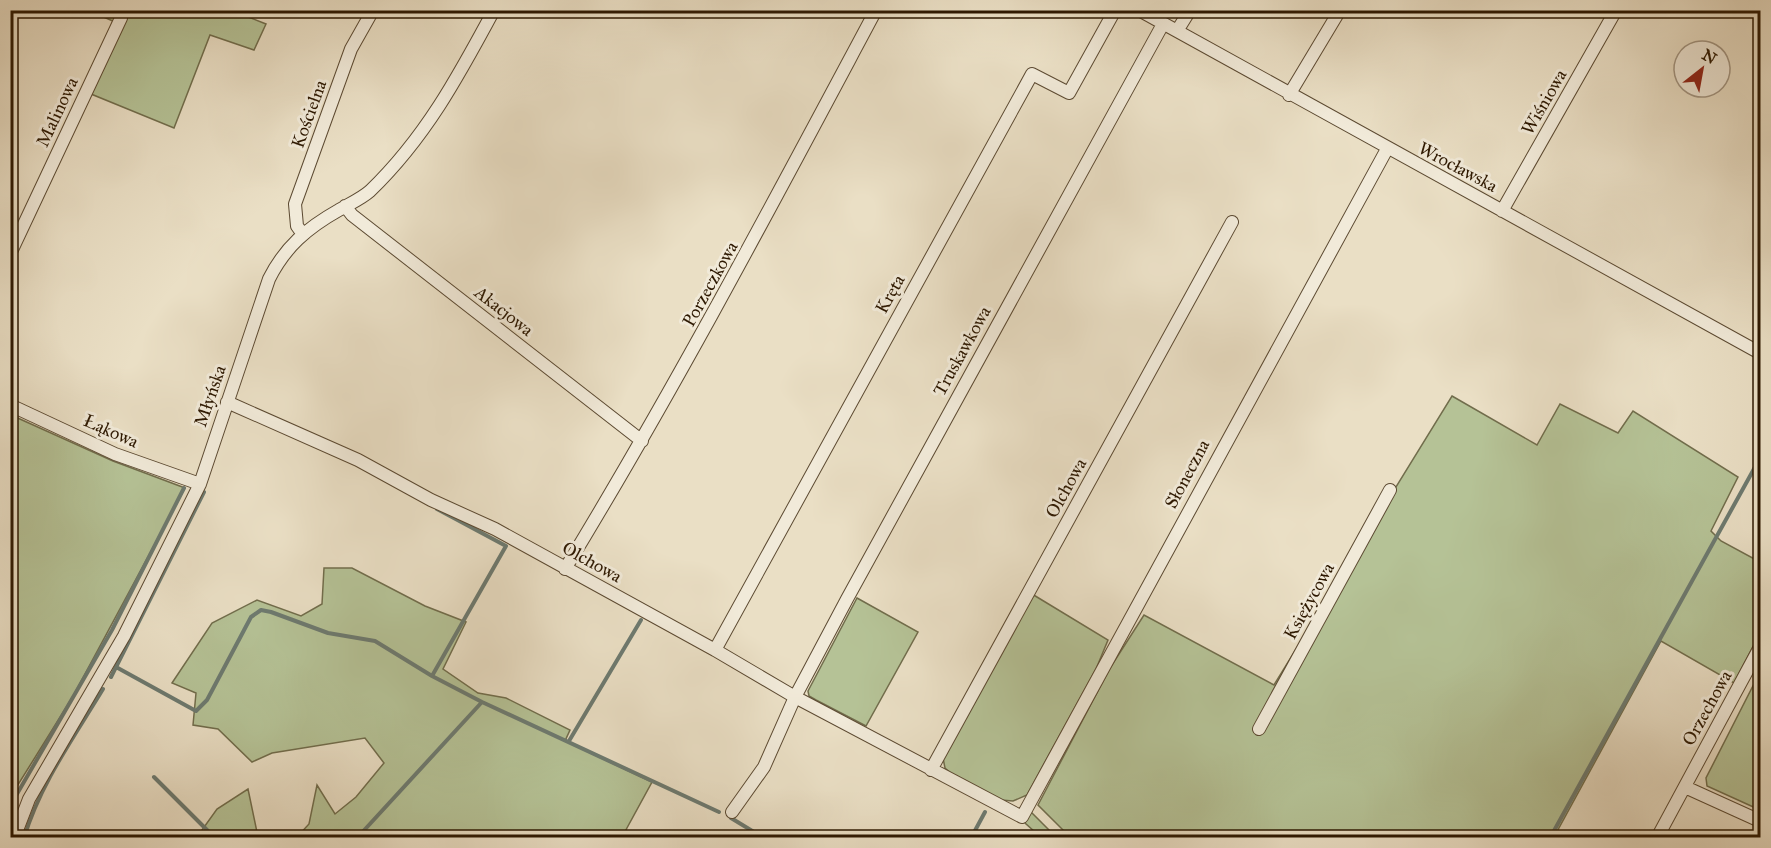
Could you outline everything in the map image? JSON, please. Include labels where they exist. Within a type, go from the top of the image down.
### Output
[{"type":"street","name":"Kościelna","points":[[302,233],[297,226],[295,204],[351,49],[373,10]]},
{"type":"street","name":"Młyńska","points":[[14,837],[29,799],[124,636],[200,484],[269,279],[288,248],[302,233],[368,193],[405,153],[439,109],[494,10]]},
{"type":"street","name":"Porzeczkowa","points":[[565,568],[642,441],[754,240],[876,10]]},
{"type":"street","name":"Kręta","points":[[715,650],[1032,74],[1069,93],[1115,10]]},
{"type":"street","name":"Wrocławska","points":[[1139,10],[1289,95],[1761,353]]},
{"type":"street","points":[[1177,31],[1190,10]]},
{"type":"street","points":[[1289,95],[1340,10]]},
{"type":"street","name":"Wiśniowa","points":[[1502,211],[1616,10]]},
{"type":"street","name":"Malinowa","points":[[10,254],[121,18]]},
{"type":"street","name":"Truskawkowa","points":[[732,812],[764,767],[795,697],[1163,24]]},
{"type":"street","name":"Słoneczna","points":[[1022,816],[1387,149]]},
{"type":"street","name":"Akacjowa","points":[[345,206],[352,215],[642,441]]},
{"type":"street","name":"Olchowa","points":[[931,770],[1232,222]]},
{"type":"street","name":"Olchowa","points":[[227,402],[358,459],[431,500],[495,529],[715,650],[795,697],[1022,816]]},
{"type":"street","name":"Łąkowa","points":[[10,405],[115,454],[200,484]]},
{"type":"street","name":"Księżycowa","points":[[1259,729],[1390,490]]},
{"type":"street","name":"Orzechowa","points":[[1657,837],[1761,646]]},
{"type":"street","points":[[1685,787],[1761,821]]},
{"type":"green space","points":[[90,11],[121,11],[115,22]]},
{"type":"green space","points":[[128,11],[233,11],[266,24],[254,50],[210,35],[174,128],[91,94]]},
{"type":"green space","points":[[1452,396],[1537,445],[1560,404],[1618,433],[1633,411],[1738,477],[1711,531],[1721,541],[1760,562],[1760,633],[1734,683],[1661,641],[1554,837],[1072,837],[1068,835],[1038,805],[1110,668],[1144,615],[1274,685]]},
{"type":"green space","points":[[11,415],[113,461],[185,488],[72,698],[11,796]]},
{"type":"green space","points":[[324,568],[352,568],[425,606],[466,622],[443,669],[478,693],[506,698],[570,730],[565,741],[652,782],[622,837],[297,837],[309,824],[317,785],[335,814],[356,797],[384,763],[365,738],[272,753],[252,762],[218,729],[193,725],[196,693],[172,683],[212,623],[257,600],[301,616],[322,604]]},
{"type":"green space","points":[[1032,594],[1108,640],[1096,669],[1027,795],[1013,801],[1001,800],[956,778],[945,768],[943,758]]},
{"type":"green space","points":[[857,598],[918,632],[866,726],[809,696],[808,691]]},
{"type":"green space","points":[[1760,672],[1760,810],[1707,786],[1706,778]]},
{"type":"green space","points":[[248,789],[258,837],[197,837],[217,809]]},
{"type":"green space","points":[[1030,811],[1056,837],[1034,837],[1036,833],[1025,823]]},
{"type":"waterway","points":[[1550,838],[1760,458]]},
{"type":"waterway","points":[[10,806],[112,630],[184,488]]},
{"type":"waterway","points":[[111,677],[204,492]]},
{"type":"waterway","points":[[432,676],[506,546],[437,509]]},
{"type":"waterway","points":[[116,667],[196,711],[207,700],[251,617],[261,610],[271,612],[328,633],[375,641],[432,676],[482,702],[719,812]]},
{"type":"waterway","points":[[569,741],[641,620]]},
{"type":"waterway","points":[[24,838],[48,780],[103,689]]},
{"type":"waterway","points":[[357,838],[482,702]]},
{"type":"waterway","points":[[154,777],[215,838]]},
{"type":"waterway","points":[[971,838],[985,812]]},
{"type":"waterway","points":[[731,818],[764,838]]}]
